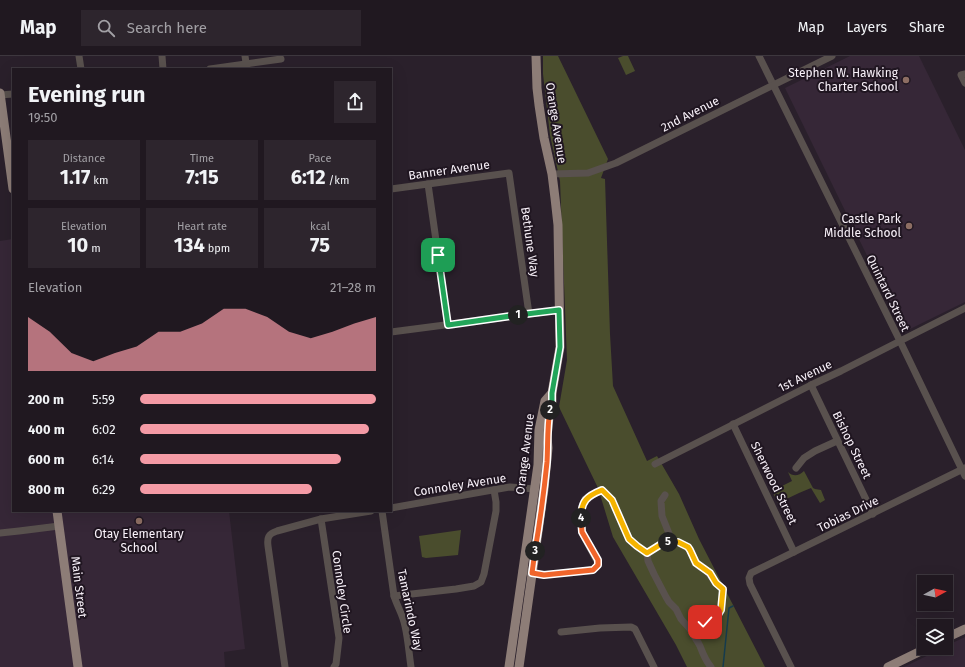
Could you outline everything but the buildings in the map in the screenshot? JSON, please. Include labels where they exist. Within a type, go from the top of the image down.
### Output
[{"type":"main road","name":"Orange Avenue","points":[[509,667],[538,465],[539,430],[545,402],[552,393],[560,347],[558,225],[552,174],[544,139],[539,105],[536,56]]},
{"type":"main road","points":[[0,94],[12,182]]},
{"type":"main road","points":[[519,667],[544,491],[548,448],[547,437],[552,393]]},
{"type":"main road","points":[[534,489],[544,491]]},
{"type":"main road","name":"Main Street","points":[[57,512],[78,667]]},
{"type":"main road","points":[[953,635],[965,629]]},
{"type":"main road","points":[[888,667],[917,653]]},
{"type":"street","points":[[79,56],[81,68]]},
{"type":"street","points":[[162,56],[163,68]]},
{"type":"street","points":[[245,56],[246,66]]},
{"type":"street","name":"Quintard Street","points":[[759,56],[964,471]]},
{"type":"street","name":"2nd Avenue","points":[[552,174],[588,173],[616,163],[832,56]]},
{"type":"street","points":[[222,68],[246,66],[281,59]]},
{"type":"street","points":[[965,74],[961,75],[965,83]]},
{"type":"street","points":[[0,94],[12,94]]},
{"type":"street","name":"Banner Avenue","points":[[392,190],[509,173]]},
{"type":"street","name":"Bethune Way","points":[[509,173],[529,314]]},
{"type":"street","points":[[428,184],[448,325]]},
{"type":"street","name":"1st Avenue","points":[[655,464],[965,308]]},
{"type":"street","points":[[392,332],[559,310]]},
{"type":"street","name":"Bishop Street","points":[[811,385],[873,514]]},
{"type":"street","name":"Sherwood Street","points":[[733,424],[794,552]]},
{"type":"street","points":[[796,468],[804,458],[837,441]]},
{"type":"street","name":"Tobias Drive","points":[[791,667],[750,584],[749,578],[751,573],[964,471]]},
{"type":"street","name":"Connoley Avenue","points":[[392,508],[494,490],[510,488],[534,489]]},
{"type":"street","points":[[394,596],[456,589],[474,586],[481,582],[484,574],[496,511],[494,490]]},
{"type":"street","points":[[522,571],[544,575],[593,570],[598,565],[598,560],[582,532],[580,511],[585,499],[602,490],[609,496],[614,504],[629,539],[647,553],[651,567],[666,597],[690,629],[700,646],[706,661],[711,667]]},
{"type":"street","points":[[665,495],[661,501],[662,516],[672,542]]},
{"type":"street","points":[[285,667],[268,539],[269,535],[276,531],[321,519],[365,512]]},
{"type":"street","name":"Tamarindo Way","points":[[382,512],[394,596],[405,626],[410,667]]},
{"type":"street","name":"Connoley Circle","points":[[321,519],[339,638],[336,664],[334,667]]},
{"type":"street","points":[[0,532],[59,526]]},
{"type":"street","points":[[647,553],[663,543],[678,542],[688,547],[696,563],[710,573],[716,583],[723,589],[721,610],[718,615],[690,629]]},
{"type":"street","points":[[561,632],[600,628],[631,627],[635,629],[654,667]]},
{"type":"shaded area","name":"Castle Park Middle School","points":[[850,56],[919,56],[965,150],[965,302],[908,330],[903,329],[785,88]]},
{"type":"shaded area","points":[[12,239],[12,512],[229,512],[245,649],[224,652],[225,667],[0,667],[0,241]]},
{"type":"shaded area","points":[[965,637],[965,667],[904,667],[929,655],[953,655],[953,643]]},
{"type":"green space","points":[[543,56],[558,56],[608,159],[601,178],[605,179],[613,386],[647,461],[657,456],[679,494],[699,539],[765,667],[687,667],[676,645],[613,537],[598,488],[559,407],[567,360],[560,181],[550,135],[543,74]]},
{"type":"green space","points":[[628,56],[635,71],[626,75],[618,58]]},
{"type":"green space","points":[[804,471],[813,488],[821,490],[825,500],[820,503],[811,488],[778,503],[772,491],[792,481],[788,472],[792,475],[796,475]]},
{"type":"green space","points":[[461,530],[458,555],[426,558],[422,557],[419,536]]},
{"type":"waterway","points":[[723,667],[729,608],[733,606]]},
{"type":"place","name":"Stephen W. Hawking Charter School","points":[[906,80]]},
{"type":"place","name":"Castle Park Middle School","points":[[909,226]]},
{"type":"place","name":"Otay Elementary School","points":[[139,521]]},
{"type":"route","points":[[438,255],[448,325],[559,310],[560,347],[549,417],[544,489],[532,573],[544,575],[593,570],[598,565],[598,560],[582,532],[580,511],[585,499],[602,490],[612,500],[629,539],[632,542],[647,553],[663,543],[678,542],[683,544],[688,547],[696,563],[710,573],[716,583],[723,589],[721,610],[718,615],[705,622]]}]
